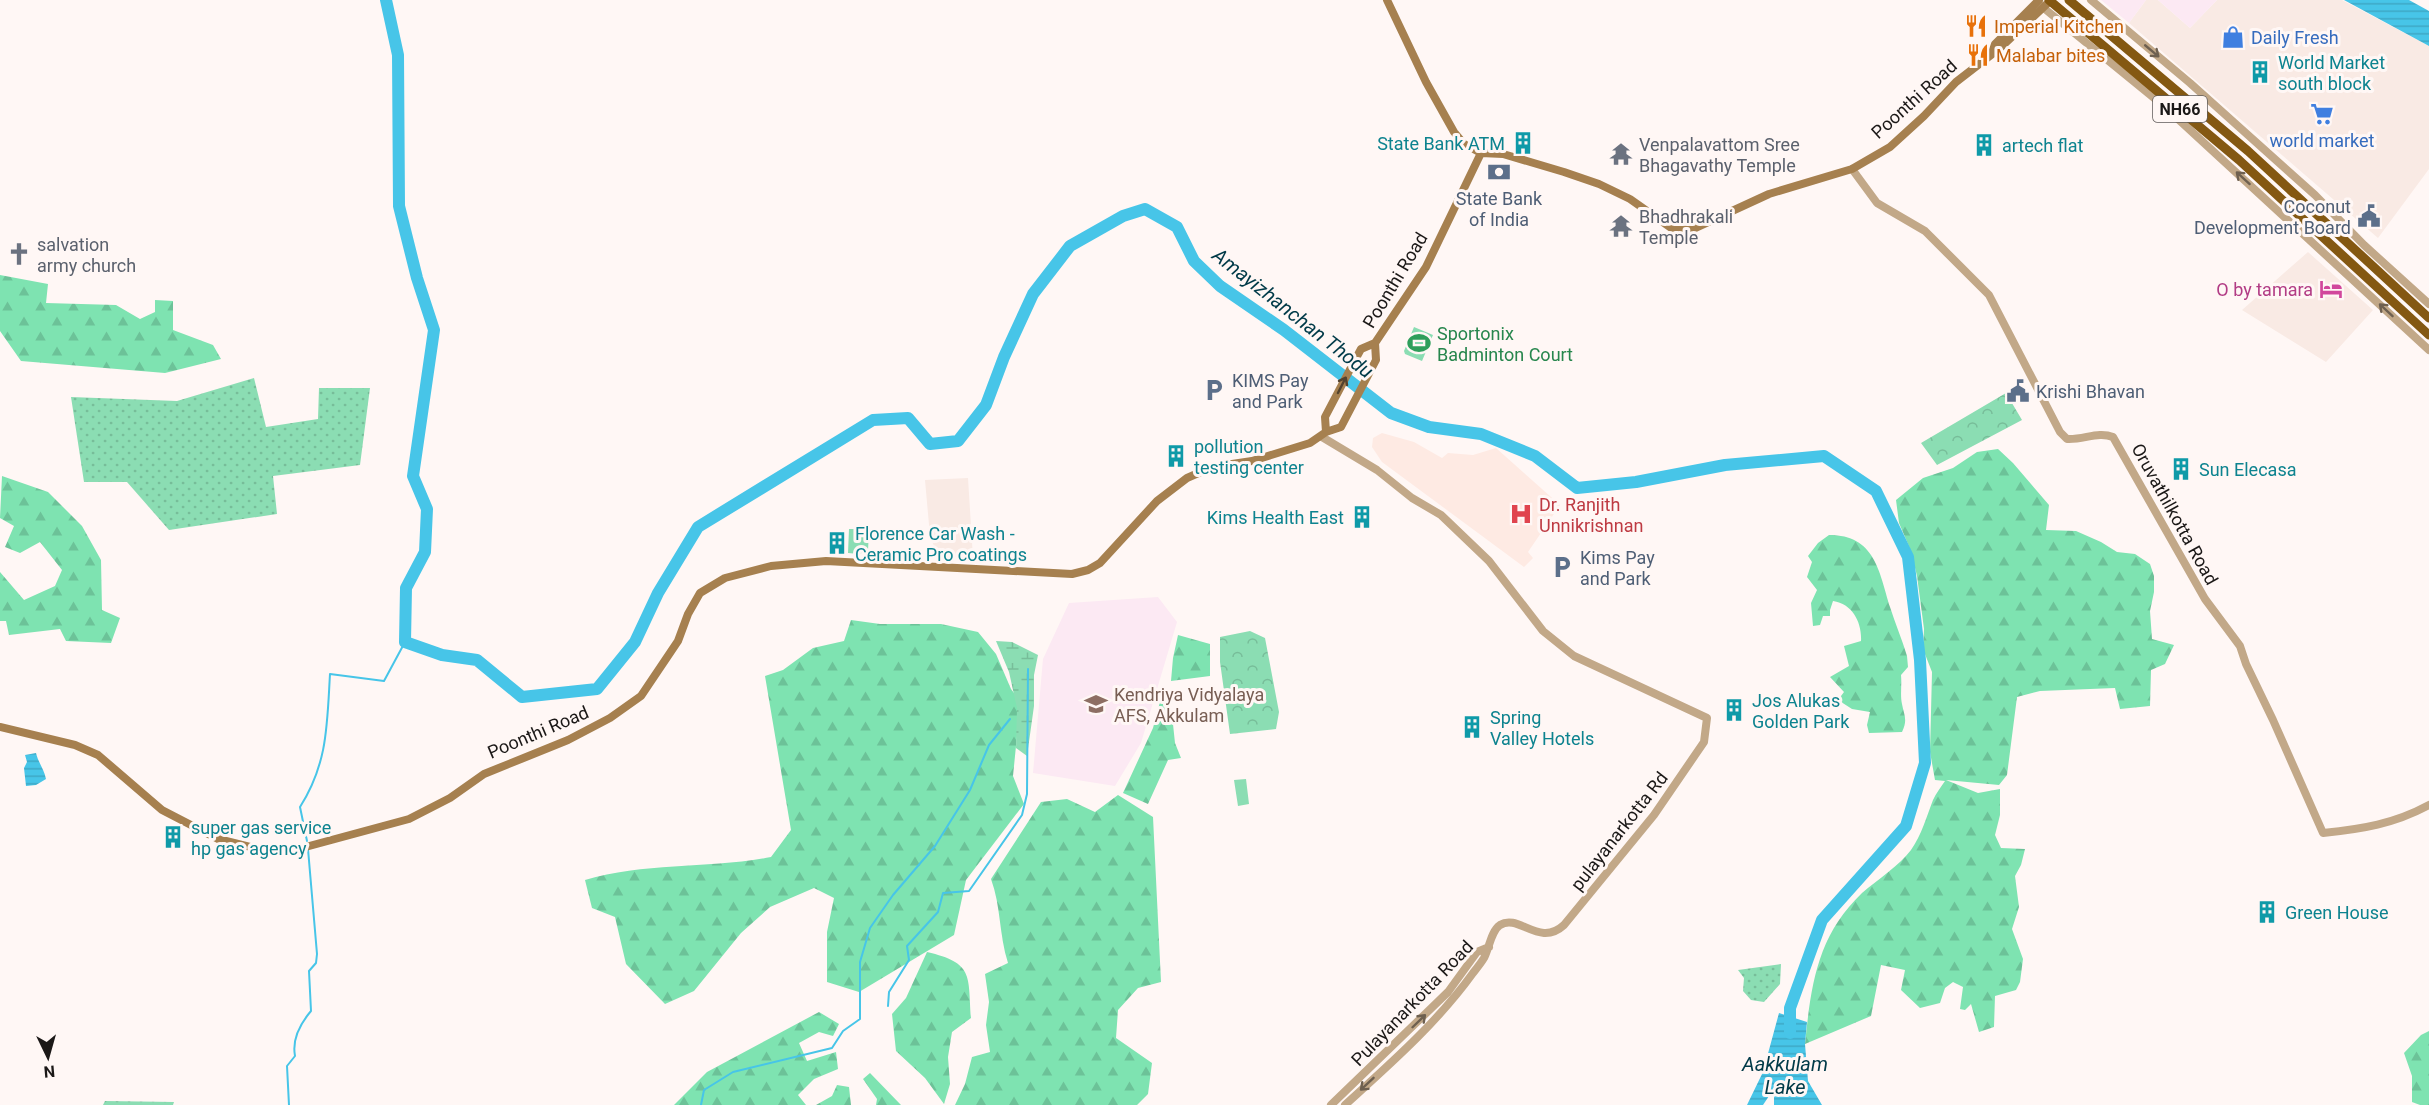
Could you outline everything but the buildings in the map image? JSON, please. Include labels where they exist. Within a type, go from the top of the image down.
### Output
[{"type":"highway","name":"NH66","points":[[2069,0],[2248,151],[2429,318]]},
{"type":"highway","name":"NH66","points":[[2044,2],[2239,160],[2429,335]]},
{"type":"main road","points":[[1387,0],[1426,82],[1454,132],[1464,144],[1481,153]]},
{"type":"main road","name":"Poonthi Road","points":[[0,727],[75,745],[98,755],[162,810],[218,839],[279,853],[303,849],[409,819],[450,798],[484,774],[568,740],[610,718],[641,696],[678,641],[688,614],[700,593],[725,578],[771,566],[826,561],[1072,574],[1088,570],[1100,563],[1157,501],[1187,478],[1212,467],[1252,461],[1310,443],[1341,427],[1376,360],[1375,343],[1426,267],[1481,153],[1523,158],[1599,184],[1630,199],[1674,230],[1693,229],[1769,194],[1852,169],[1890,147],[1956,82],[2000,48],[2044,2]]},
{"type":"main road","points":[[1324,434],[1325,417],[1361,349],[1375,343]]},
{"type":"street","points":[[2091,0],[2208,99],[2429,304]]},
{"type":"street","points":[[2044,2],[2165,107],[2429,350]]},
{"type":"street","name":"Oruvathilkotta Road","points":[[1852,169],[1877,203],[1925,231],[1989,295],[2060,432],[2067,439],[2077,440],[2103,433],[2113,436],[2205,599],[2240,646],[2246,664],[2323,833],[2371,828],[2412,814],[2429,805]]},
{"type":"street","name":"pulayanarkotta Rd","points":[[1324,434],[1377,470],[1412,498],[1441,515],[1489,561],[1543,631],[1574,656],[1707,718],[1704,742],[1654,815],[1564,925],[1550,934],[1506,923],[1496,929],[1484,959],[1431,1025],[1345,1105]]},
{"type":"street","name":"Pulayanarkotta Road","points":[[1331,1105],[1441,999],[1477,952],[1489,947]]},
{"type":"shaded area","points":[[2101,0],[2146,0],[2129,23]]},
{"type":"shaded area","points":[[2146,0],[2158,0],[2190,28],[2217,0],[2342,0],[2429,46],[2429,169],[2378,238],[2129,23]]},
{"type":"shaded area","points":[[2158,0],[2217,0],[2190,28]]},
{"type":"shaded area","points":[[2308,252],[2373,310],[2326,362],[2242,310]]},
{"type":"shaded area","points":[[1382,433],[1414,442],[1442,458],[1448,453],[1473,455],[1496,448],[1560,505],[1528,552],[1533,558],[1524,567],[1382,462],[1372,447],[1373,438]]},
{"type":"shaded area","points":[[968,478],[973,558],[938,556],[930,536],[925,480]]},
{"type":"shaded area","name":"Kendriya Vidyalaya AFS, Akkulam","points":[[1158,597],[1177,622],[1141,743],[1115,786],[1033,773],[1043,659],[1069,603]]},
{"type":"green space","points":[[0,275],[48,284],[46,303],[116,305],[140,319],[155,312],[155,300],[173,301],[173,330],[213,345],[221,359],[165,373],[21,361],[0,331]]},
{"type":"green space","name":"Sportonix Badminton Court","points":[[1414,327],[1433,335],[1422,361],[1405,354],[1404,351]]},
{"type":"green space","points":[[254,378],[266,427],[318,419],[319,388],[370,388],[360,465],[273,476],[277,514],[169,530],[127,482],[84,482],[71,397],[177,401]]},
{"type":"green space","points":[[2006,393],[2022,420],[1937,465],[1921,443]]},
{"type":"green space","points":[[1998,449],[2049,505],[2046,530],[2076,531],[2117,552],[2135,554],[2150,564],[2154,576],[2154,592],[2150,611],[2152,639],[2174,645],[2165,664],[2151,670],[2150,706],[2120,709],[2115,688],[2040,691],[2017,697],[2007,775],[1999,785],[1946,780],[1978,793],[2000,789],[2000,815],[1995,835],[2001,848],[2025,849],[2021,865],[2015,876],[2019,907],[2012,929],[2023,959],[2020,982],[2016,990],[1995,996],[1994,1027],[1979,1032],[1971,1004],[1965,1010],[1960,1009],[1963,987],[1953,982],[1945,988],[1940,1003],[1920,1008],[1901,990],[1905,970],[1881,965],[1871,1016],[1805,1044],[1810,1002],[1819,962],[1835,926],[1862,893],[1895,867],[1911,850],[1921,832],[1934,797],[1945,781],[1935,780],[1930,752],[1932,672],[1923,649],[1924,629],[1917,576],[1911,551],[1899,523],[1896,500],[1923,478],[1953,468],[1977,452]]},
{"type":"green space","points":[[2,476],[48,492],[82,526],[101,560],[102,610],[120,618],[111,643],[66,641],[60,629],[9,635],[6,621],[0,621],[0,572],[24,600],[55,586],[62,570],[40,542],[20,553],[5,547],[14,526],[0,518]]},
{"type":"green space","points":[[849,529],[869,529],[868,551],[859,554],[848,553]]},
{"type":"green space","points":[[1829,535],[1856,541],[1866,548],[1878,568],[1907,656],[1908,667],[1901,675],[1901,701],[1905,721],[1902,732],[1869,733],[1867,725],[1870,712],[1852,709],[1838,700],[1844,692],[1830,677],[1849,666],[1844,646],[1861,641],[1861,634],[1858,621],[1851,610],[1833,601],[1830,616],[1823,616],[1820,625],[1813,626],[1811,603],[1817,590],[1807,577],[1812,562],[1808,556],[1818,543]]},
{"type":"green space","points":[[851,620],[880,624],[941,624],[978,632],[996,654],[1011,689],[1017,697],[1017,736],[1013,776],[1024,804],[966,880],[954,935],[859,992],[827,982],[827,932],[834,898],[814,888],[770,907],[741,933],[694,991],[665,1004],[626,964],[615,917],[592,908],[585,880],[631,870],[748,861],[771,857],[791,830],[765,676],[783,670],[813,648],[844,641]]},
{"type":"green space","points":[[1250,631],[1265,638],[1279,712],[1276,729],[1230,734],[1220,662],[1220,637]]},
{"type":"green space","points":[[1178,635],[1210,644],[1210,676],[1171,681]]},
{"type":"green space","points":[[996,641],[1012,642],[1038,655],[1034,675],[1034,706],[1027,756],[1016,748],[1017,708],[1009,672]]},
{"type":"green space","points":[[1170,696],[1175,743],[1181,758],[1168,760],[1148,804],[1123,793],[1153,728],[1161,698]]},
{"type":"green space","points":[[1246,779],[1249,804],[1238,806],[1234,780]]},
{"type":"green space","points":[[1118,795],[1153,817],[1161,982],[1138,988],[1118,1010],[1116,1038],[1152,1063],[1148,1094],[1137,1105],[955,1105],[965,1084],[972,1057],[990,1052],[986,1025],[989,1002],[985,974],[1008,963],[991,879],[1041,802],[1067,799],[1095,812]]},
{"type":"green space","points":[[927,952],[942,956],[961,966],[968,981],[971,1018],[952,1032],[948,1057],[950,1084],[944,1104],[925,1078],[896,1051],[892,1014],[906,998]]},
{"type":"green space","points":[[1781,964],[1780,984],[1764,1002],[1751,1000],[1743,991],[1744,978],[1738,970]]},
{"type":"green space","points":[[819,1012],[839,1024],[833,1036],[819,1032],[799,1043],[807,1061],[836,1052],[838,1069],[814,1079],[798,1095],[806,1105],[674,1105],[707,1072]]},
{"type":"green space","points":[[2429,1031],[2429,1105],[2420,1105],[2412,1102],[2412,1076],[2404,1053],[2421,1035]]},
{"type":"green space","points":[[870,1073],[901,1105],[876,1105],[877,1099],[863,1079]]},
{"type":"green space","points":[[837,1085],[849,1087],[851,1105],[816,1105],[832,1096]]},
{"type":"green space","points":[[105,1101],[174,1102],[173,1105],[103,1105]]},
{"type":"water","points":[[2344,0],[2409,0],[2429,11],[2429,46]]},
{"type":"water","points":[[36,753],[46,779],[36,785],[26,786],[25,755]]},
{"type":"water","name":"Aakkulam Lake","points":[[1779,1013],[1807,1022],[1805,1044],[1808,1081],[1822,1105],[1774,1105],[1774,1095],[1771,1093],[1763,1105],[1747,1105],[1763,1072]]},
{"type":"waterway","name":"Amayizhanchan Thodu","points":[[386,0],[398,55],[399,206],[417,278],[434,330],[413,476],[427,509],[425,552],[406,588],[405,642],[442,655],[477,660],[522,697],[597,689],[635,642],[658,593],[698,527],[873,420],[908,418],[930,444],[958,441],[986,405],[1004,357],[1033,294],[1070,246],[1123,216],[1145,209],[1177,227],[1194,261],[1220,286],[1284,330],[1391,413],[1429,427],[1481,434],[1535,456],[1577,488],[1636,482],[1725,465],[1824,456],[1876,491],[1908,557],[1920,660],[1925,763],[1906,826],[1822,920],[1790,1008],[1790,1033]]},
{"type":"waterway","points":[[307,841],[300,807],[309,791],[321,759],[327,726],[330,674],[384,681],[405,642]]},
{"type":"waterway","points":[[888,1006],[889,992],[909,960],[907,946],[938,912],[943,893],[969,891],[1022,815],[1027,794],[1028,669]]},
{"type":"waterway","points":[[701,1105],[704,1090],[733,1072],[832,1048],[843,1031],[860,1019],[860,962],[870,928],[893,895],[935,846],[970,790],[989,745],[1010,719]]},
{"type":"waterway","points":[[289,1105],[287,1066],[295,1056],[298,1032],[311,1011],[309,971],[316,963],[317,954],[308,849]]},
{"type":"place","name":"Imperial Kitchen","points":[[1976,26]]},
{"type":"place","name":"Daily Fresh","points":[[2233,37]]},
{"type":"place","name":"Malabar bites","points":[[1978,55]]},
{"type":"place","name":"World Market south block","points":[[2260,72]]},
{"type":"place","name":"world market","points":[[2322,114]]},
{"type":"place","name":"State Bank ATM","points":[[1523,143]]},
{"type":"place","name":"artech flat","points":[[1984,145]]},
{"type":"place","name":"Venpalavattom Sree Bhagavathy Temple","points":[[1621,154]]},
{"type":"place","name":"State Bank of India","points":[[1499,172]]},
{"type":"place","name":"Coconut Development Board","points":[[2369,216]]},
{"type":"place","name":"Bhadhrakali Temple","points":[[1621,226]]},
{"type":"place","name":"salvation army church","points":[[19,254]]},
{"type":"place","name":"O by tamara","points":[[2331,289]]},
{"type":"place","name":"Sportonix Badminton Court","points":[[1419,343]]},
{"type":"place","name":"KIMS Pay and Park","points":[[1214,390]]},
{"type":"place","name":"Krishi Bhavan","points":[[2018,391]]},
{"type":"place","name":"pollution testing center","points":[[1176,456]]},
{"type":"place","name":"Sun Elecasa","points":[[2181,469]]},
{"type":"place","name":"Dr. Ranjith Unnikrishnan","points":[[1521,514]]},
{"type":"place","name":"Kims Health East","points":[[1362,517]]},
{"type":"place","name":"Florence Car Wash - Ceramic Pro coatings","points":[[837,543]]},
{"type":"place","name":"Kims Pay and Park","points":[[1562,567]]},
{"type":"place","name":"Kendriya Vidyalaya AFS, Akkulam","points":[[1096,704]]},
{"type":"place","name":"Jos Alukas Golden Park","points":[[1734,710]]},
{"type":"place","name":"Spring Valley Hotels","points":[[1472,727]]},
{"type":"place","name":"super gas service hp gas agency","points":[[173,837]]},
{"type":"place","name":"Green House","points":[[2267,912]]}]
